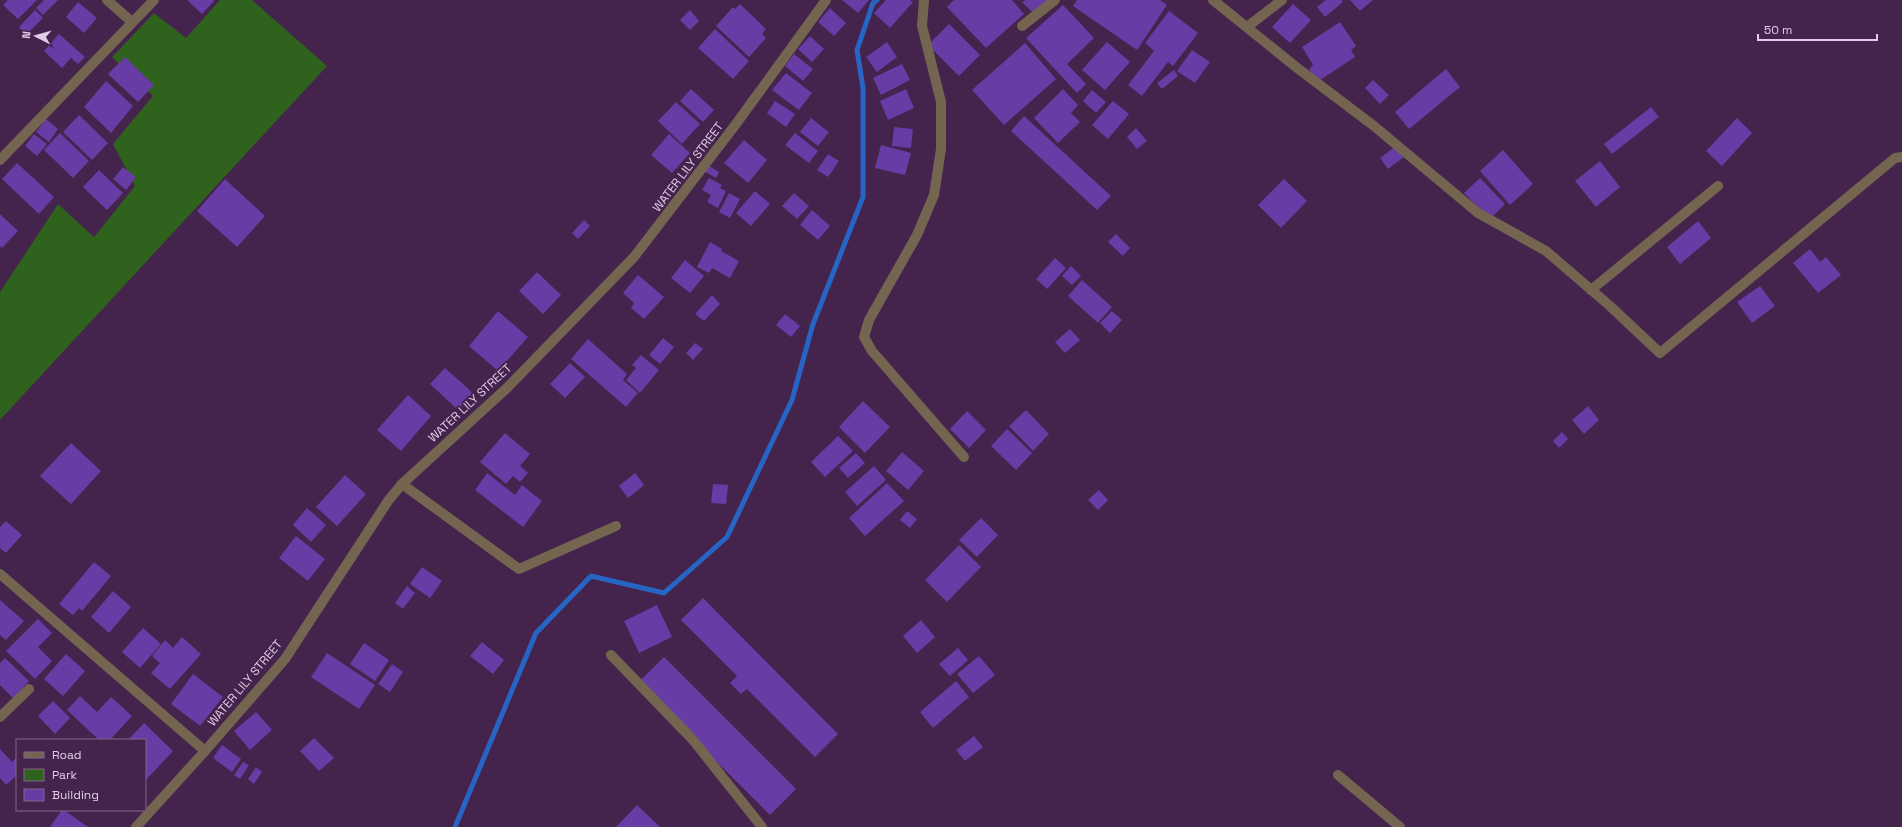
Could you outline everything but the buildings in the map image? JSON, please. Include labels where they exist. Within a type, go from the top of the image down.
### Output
[{"type":"street","points":[[107,0],[132,22]]},
{"type":"street","points":[[0,160],[154,0]]},
{"type":"street","name":"WATER LILY STREET","points":[[136,827],[285,659],[388,501],[402,484],[507,388],[634,257],[736,124],[826,0]]},
{"type":"street","points":[[924,0],[922,26],[941,102],[941,149],[934,195],[917,235],[869,320],[864,337],[872,351],[964,457]]},
{"type":"street","points":[[1022,26],[1054,0]]},
{"type":"street","points":[[1213,0],[1296,67],[1374,126],[1478,213],[1546,251],[1660,353],[1895,158],[1902,158]]},
{"type":"street","points":[[1247,27],[1282,0]]},
{"type":"street","points":[[1591,290],[1718,186]]},
{"type":"street","points":[[402,484],[519,569],[616,526]]},
{"type":"street","points":[[0,574],[205,751]]},
{"type":"street","points":[[611,655],[693,740],[762,827]]},
{"type":"street","points":[[0,717],[29,689]]},
{"type":"street","points":[[1338,775],[1400,827]]},
{"type":"green space","points":[[220,0],[252,0],[327,66],[0,420],[0,292],[58,204],[94,237],[135,186],[113,144],[153,96],[112,57],[154,13],[186,38]]},
{"type":"waterway","points":[[455,827],[536,633],[591,576],[664,593],[727,537],[792,400],[813,324],[863,197],[863,88],[857,50],[873,3],[877,0]]}]
